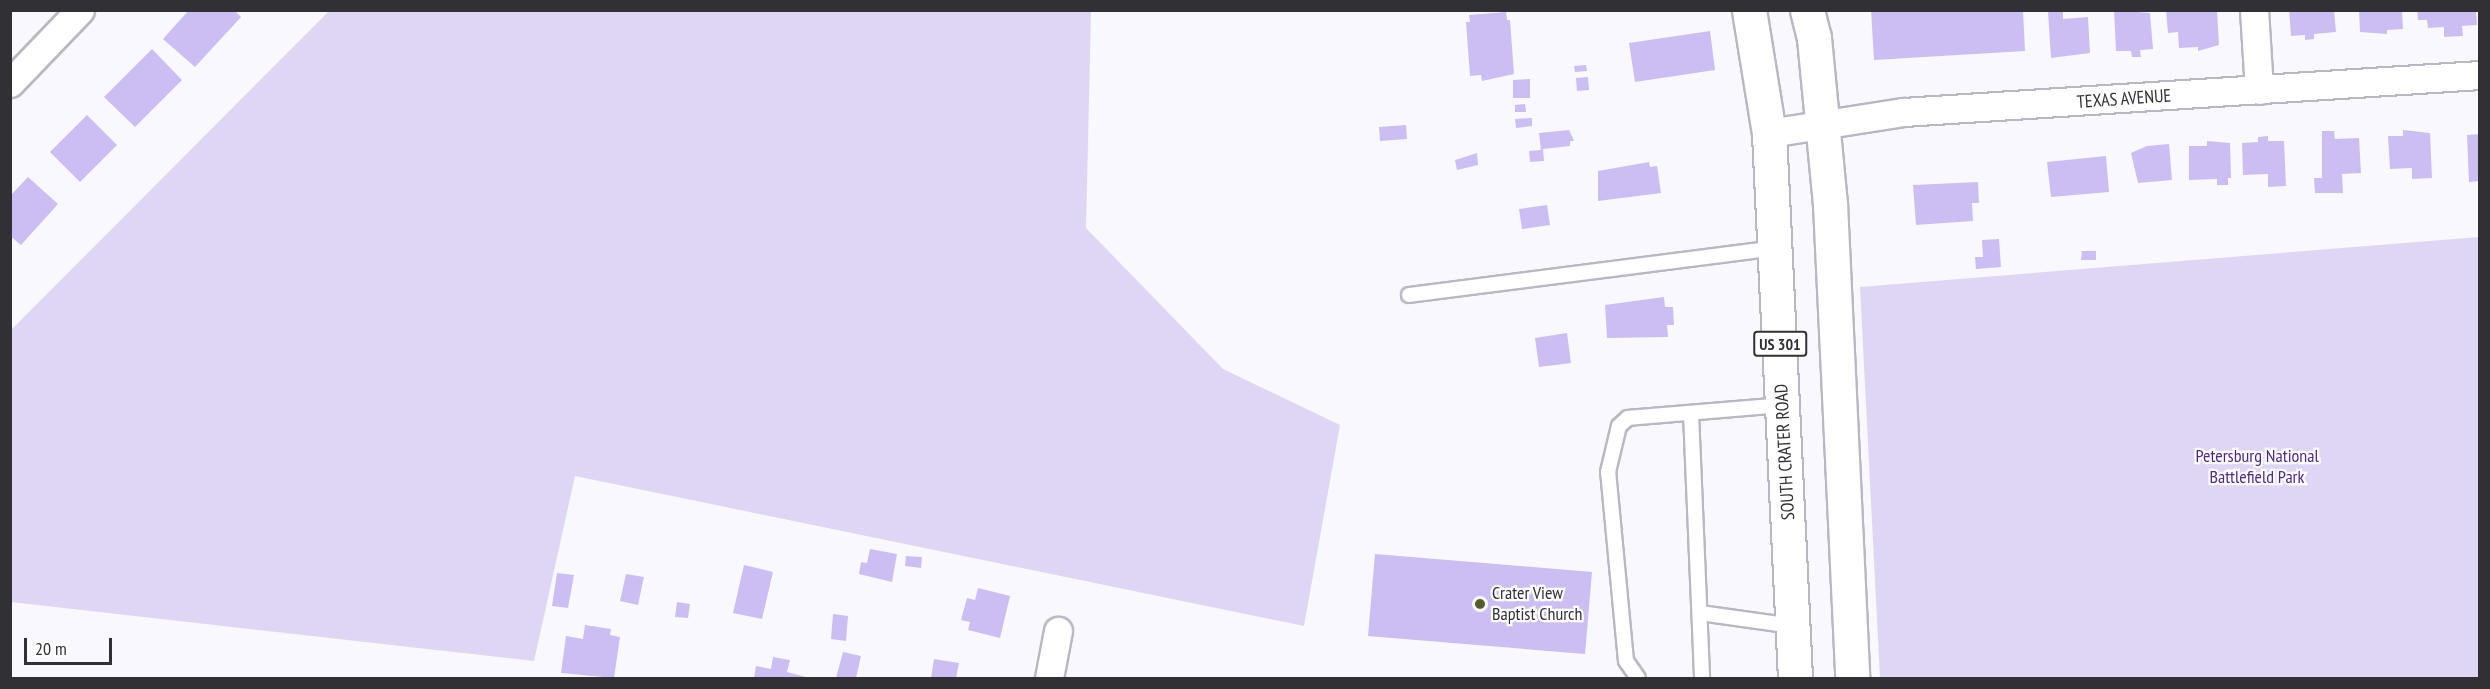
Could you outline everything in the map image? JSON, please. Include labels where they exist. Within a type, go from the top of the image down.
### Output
[{"type":"main road","name":"SOUTH CRATER ROAD","points":[[1749,10],[1769,133],[1796,678]]},
{"type":"main road","points":[[1807,10],[1814,38],[1824,122],[1852,678]]},
{"type":"street","points":[[2254,10],[2259,90]]},
{"type":"street","points":[[10,83],[64,16]]},
{"type":"street","name":"TEXAS AVENUE","points":[[1769,133],[1824,122],[1903,112],[2480,75]]},
{"type":"street","points":[[1049,678],[1058,631]]},
{"type":"lane","points":[[1409,295],[1775,248]]},
{"type":"lane","points":[[1638,678],[1626,661],[1608,472],[1619,426],[1628,418],[1783,405]]},
{"type":"lane","points":[[1691,413],[1702,678]]},
{"type":"lane","points":[[1700,613],[1793,626]]},
{"type":"green space","points":[[329,11],[1091,11],[1086,228],[1223,369],[1340,425],[1304,626],[575,476],[534,661],[11,602],[11,330]]},
{"type":"green space","name":"Petersburg National Battlefield Park","points":[[2479,237],[2479,678],[1880,678],[1860,287]]},
{"type":"building","points":[[189,10],[234,10],[241,17],[195,67],[163,39]]},
{"type":"building","points":[[1871,10],[2023,10],[2025,51],[1874,60]]},
{"type":"building","points":[[2114,10],[2150,13],[2153,49],[2140,50],[2141,57],[2132,57],[2131,51],[2116,51]]},
{"type":"building","points":[[2166,10],[2217,10],[2219,45],[2198,51],[2198,47],[2179,48],[2178,32],[2168,33]]},
{"type":"building","points":[[2289,10],[2334,10],[2336,32],[2314,34],[2314,39],[2305,40],[2305,35],[2291,36]]},
{"type":"building","points":[[2359,10],[2402,10],[2403,29],[2387,30],[2387,34],[2360,32]]},
{"type":"building","points":[[2417,10],[2476,10],[2477,25],[2462,26],[2463,36],[2444,37],[2444,27],[2428,28],[2427,20],[2418,20]]},
{"type":"building","points":[[2063,11],[2063,19],[2088,17],[2090,53],[2051,58],[2048,12]]},
{"type":"building","points":[[1506,12],[1507,20],[1510,20],[1514,74],[1482,81],[1481,75],[1470,76],[1466,22],[1470,22],[1469,15]]},
{"type":"building","points":[[1710,31],[1715,70],[1635,82],[1629,43]]},
{"type":"building","points":[[152,49],[182,80],[135,127],[104,97]]},
{"type":"building","points":[[1586,65],[1587,71],[1575,72],[1574,66]]},
{"type":"building","points":[[1588,77],[1589,90],[1577,91],[1576,78]]},
{"type":"building","points":[[1530,79],[1530,98],[1513,98],[1513,80]]},
{"type":"building","points":[[1525,104],[1526,112],[1515,112],[1515,105]]},
{"type":"building","points":[[87,115],[117,145],[80,182],[50,152]]},
{"type":"building","points":[[1532,118],[1532,126],[1516,128],[1515,119]]},
{"type":"building","points":[[1406,125],[1407,139],[1380,141],[1379,127]]},
{"type":"building","points":[[1569,130],[1574,141],[1570,141],[1570,146],[1543,149],[1544,161],[1530,162],[1529,151],[1541,150],[1539,133]]},
{"type":"building","points":[[2403,130],[2430,133],[2432,178],[2412,179],[2412,168],[2390,169],[2388,136],[2403,136]]},
{"type":"building","points":[[2322,131],[2334,131],[2335,139],[2359,138],[2361,173],[2342,174],[2343,193],[2315,193],[2314,178],[2322,178]]},
{"type":"building","points":[[2480,134],[2480,181],[2469,182],[2467,135]]},
{"type":"building","points":[[2268,136],[2268,141],[2284,141],[2286,186],[2268,187],[2268,174],[2243,175],[2242,143],[2258,142],[2258,137]]},
{"type":"building","points":[[2207,141],[2230,143],[2231,178],[2228,178],[2228,185],[2217,185],[2217,179],[2189,180],[2189,146],[2207,146]]},
{"type":"building","points":[[2169,144],[2172,180],[2138,183],[2131,153],[2147,146]]},
{"type":"building","points":[[1477,153],[1478,165],[1457,170],[1455,160]]},
{"type":"building","points":[[2106,156],[2109,192],[2051,197],[2047,162]]},
{"type":"building","points":[[1649,162],[1650,167],[1657,166],[1661,193],[1598,201],[1598,171]]},
{"type":"building","points":[[28,177],[58,204],[21,245],[10,236],[10,196]]},
{"type":"building","points":[[1978,182],[1979,203],[1972,203],[1973,221],[1916,225],[1913,185]]},
{"type":"building","points":[[1547,205],[1550,225],[1522,229],[1519,209]]},
{"type":"building","points":[[1999,239],[2001,267],[1976,269],[1975,257],[1983,257],[1982,240]]},
{"type":"building","points":[[2082,251],[2096,251],[2096,260],[2081,260]]},
{"type":"building","points":[[1664,297],[1665,307],[1673,307],[1674,325],[1667,325],[1668,337],[1607,338],[1605,305]]},
{"type":"building","points":[[1567,333],[1571,363],[1539,367],[1535,338]]},
{"type":"building","points":[[870,549],[897,554],[892,582],[859,574],[861,562],[867,563]]},
{"type":"building","name":"Crater View Baptist Church","points":[[1375,554],[1592,572],[1585,654],[1368,636]]},
{"type":"building","points":[[906,556],[922,557],[921,568],[905,566]]},
{"type":"building","points":[[744,565],[773,572],[762,619],[733,613]]},
{"type":"building","points":[[557,573],[574,575],[568,608],[552,606]]},
{"type":"building","points":[[626,574],[644,577],[638,605],[620,601]]},
{"type":"building","points":[[978,588],[1010,596],[1000,638],[968,630],[970,622],[961,620],[967,598],[975,600]]},
{"type":"building","points":[[677,602],[690,604],[688,618],[675,617]]},
{"type":"building","points":[[833,614],[848,616],[846,641],[831,639]]},
{"type":"building","points":[[585,625],[611,629],[610,635],[620,637],[614,678],[561,673],[566,636],[583,639]]},
{"type":"building","points":[[843,652],[861,656],[856,678],[836,678]]},
{"type":"building","points":[[773,657],[790,660],[787,672],[810,678],[754,678],[756,666],[771,669]]},
{"type":"building","points":[[934,659],[959,663],[956,678],[931,678]]},
{"type":"place","name":"Crater View Baptist Church","points":[[1480,604]]}]
